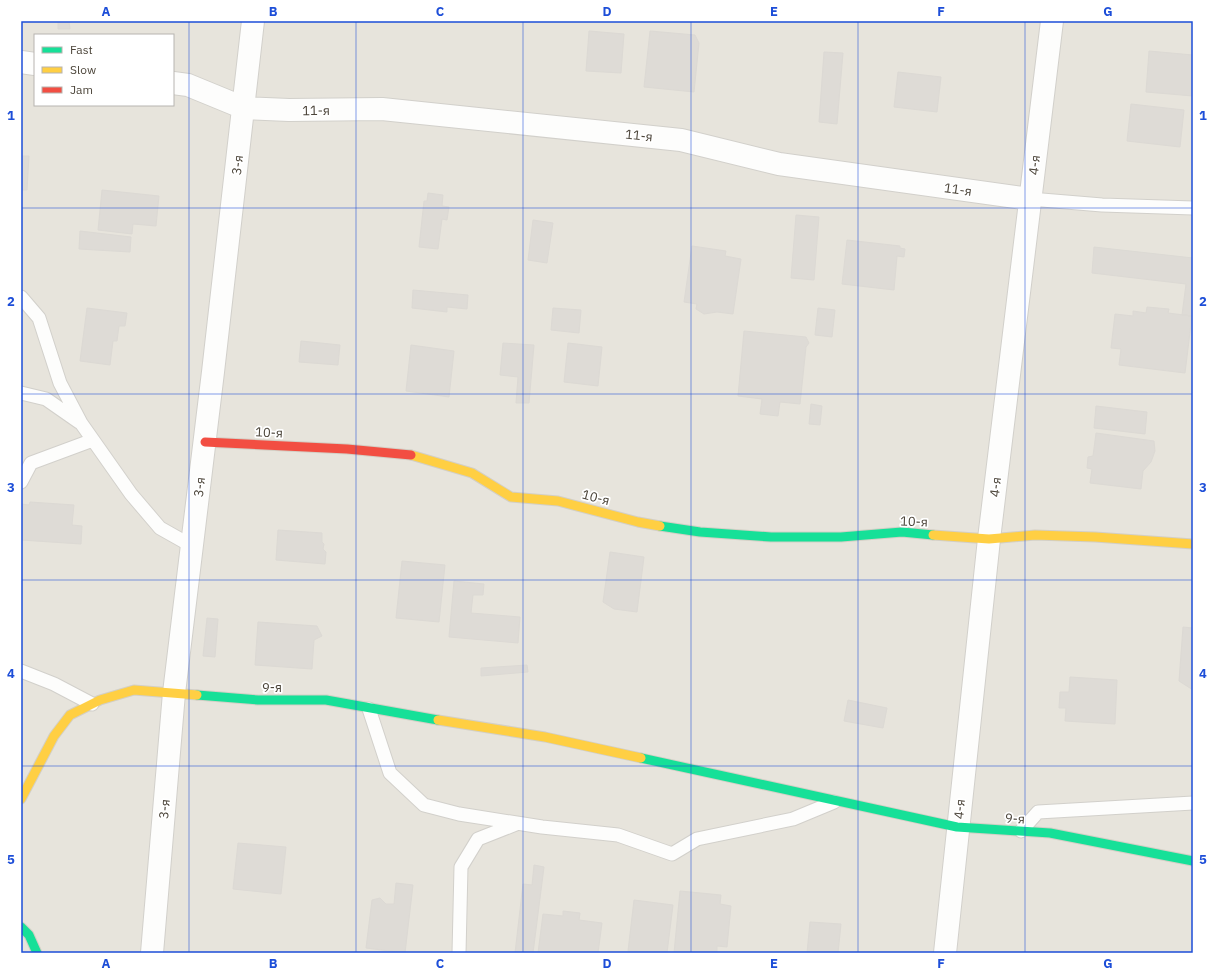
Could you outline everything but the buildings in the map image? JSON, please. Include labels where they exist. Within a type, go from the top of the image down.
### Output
[{"type":"street","name":"3-я","points":[[152,953],[174,693],[205,442],[253,21]]},
{"type":"street","name":"4-я","points":[[945,953],[957,827],[989,539],[1052,21]]},
{"type":"street","points":[[21,62],[34,64]]},
{"type":"street","name":"11-я","points":[[174,83],[188,85],[244,108],[289,110],[382,109],[681,140],[779,164],[1030,199]]},
{"type":"street","name":"10-я","points":[[205,442],[347,449],[414,455],[472,473],[511,497],[558,500],[638,522],[700,532],[771,537],[841,538],[902,532],[989,539],[1035,535],[1095,537],[1193,544]]},
{"type":"street","name":"9-я","points":[[21,799],[54,736],[70,715],[100,700],[134,690],[258,700],[326,700],[369,709],[545,737],[835,802],[957,827],[1050,833],[1193,861]]},
{"type":"street","points":[[21,926],[29,935],[37,953]]},
{"type":"lane","points":[[1030,199],[1102,205],[1193,208]]},
{"type":"lane","points":[[21,297],[39,318],[60,383],[81,423],[131,494],[160,528],[192,546]]},
{"type":"lane","points":[[21,392],[46,399],[81,423]]},
{"type":"lane","points":[[21,482],[30,463],[93,440]]},
{"type":"lane","points":[[21,671],[54,684],[92,704]]},
{"type":"lane","points":[[369,709],[390,773],[424,805],[459,814],[517,823],[618,835],[672,854],[696,839],[793,819],[835,802]]},
{"type":"lane","points":[[1021,831],[1038,812],[1193,803]]},
{"type":"lane","points":[[459,953],[461,867],[478,838],[517,823]]},
{"type":"shaded area","points":[[21,21],[1193,21],[1193,953],[21,953]]},
{"type":"traffic: fast","points":[[660,526],[700,532],[771,537],[841,537],[902,532],[933,535]]},
{"type":"traffic: fast","points":[[197,695],[258,700],[326,700],[438,720]]},
{"type":"traffic: fast","points":[[641,758],[957,827],[1050,833],[1193,861]]},
{"type":"traffic: fast","points":[[21,927],[29,935],[37,953]]},
{"type":"traffic: slow","points":[[411,455],[472,473],[511,497],[558,501],[638,522],[660,526]]},
{"type":"traffic: slow","points":[[933,535],[989,539],[1035,535],[1095,537],[1193,544]]},
{"type":"traffic: slow","points":[[21,799],[54,736],[70,715],[100,700],[134,690],[197,695]]},
{"type":"traffic: slow","points":[[438,720],[545,737],[641,758]]},
{"type":"traffic: jam","points":[[205,442],[347,449],[411,455]]}]
